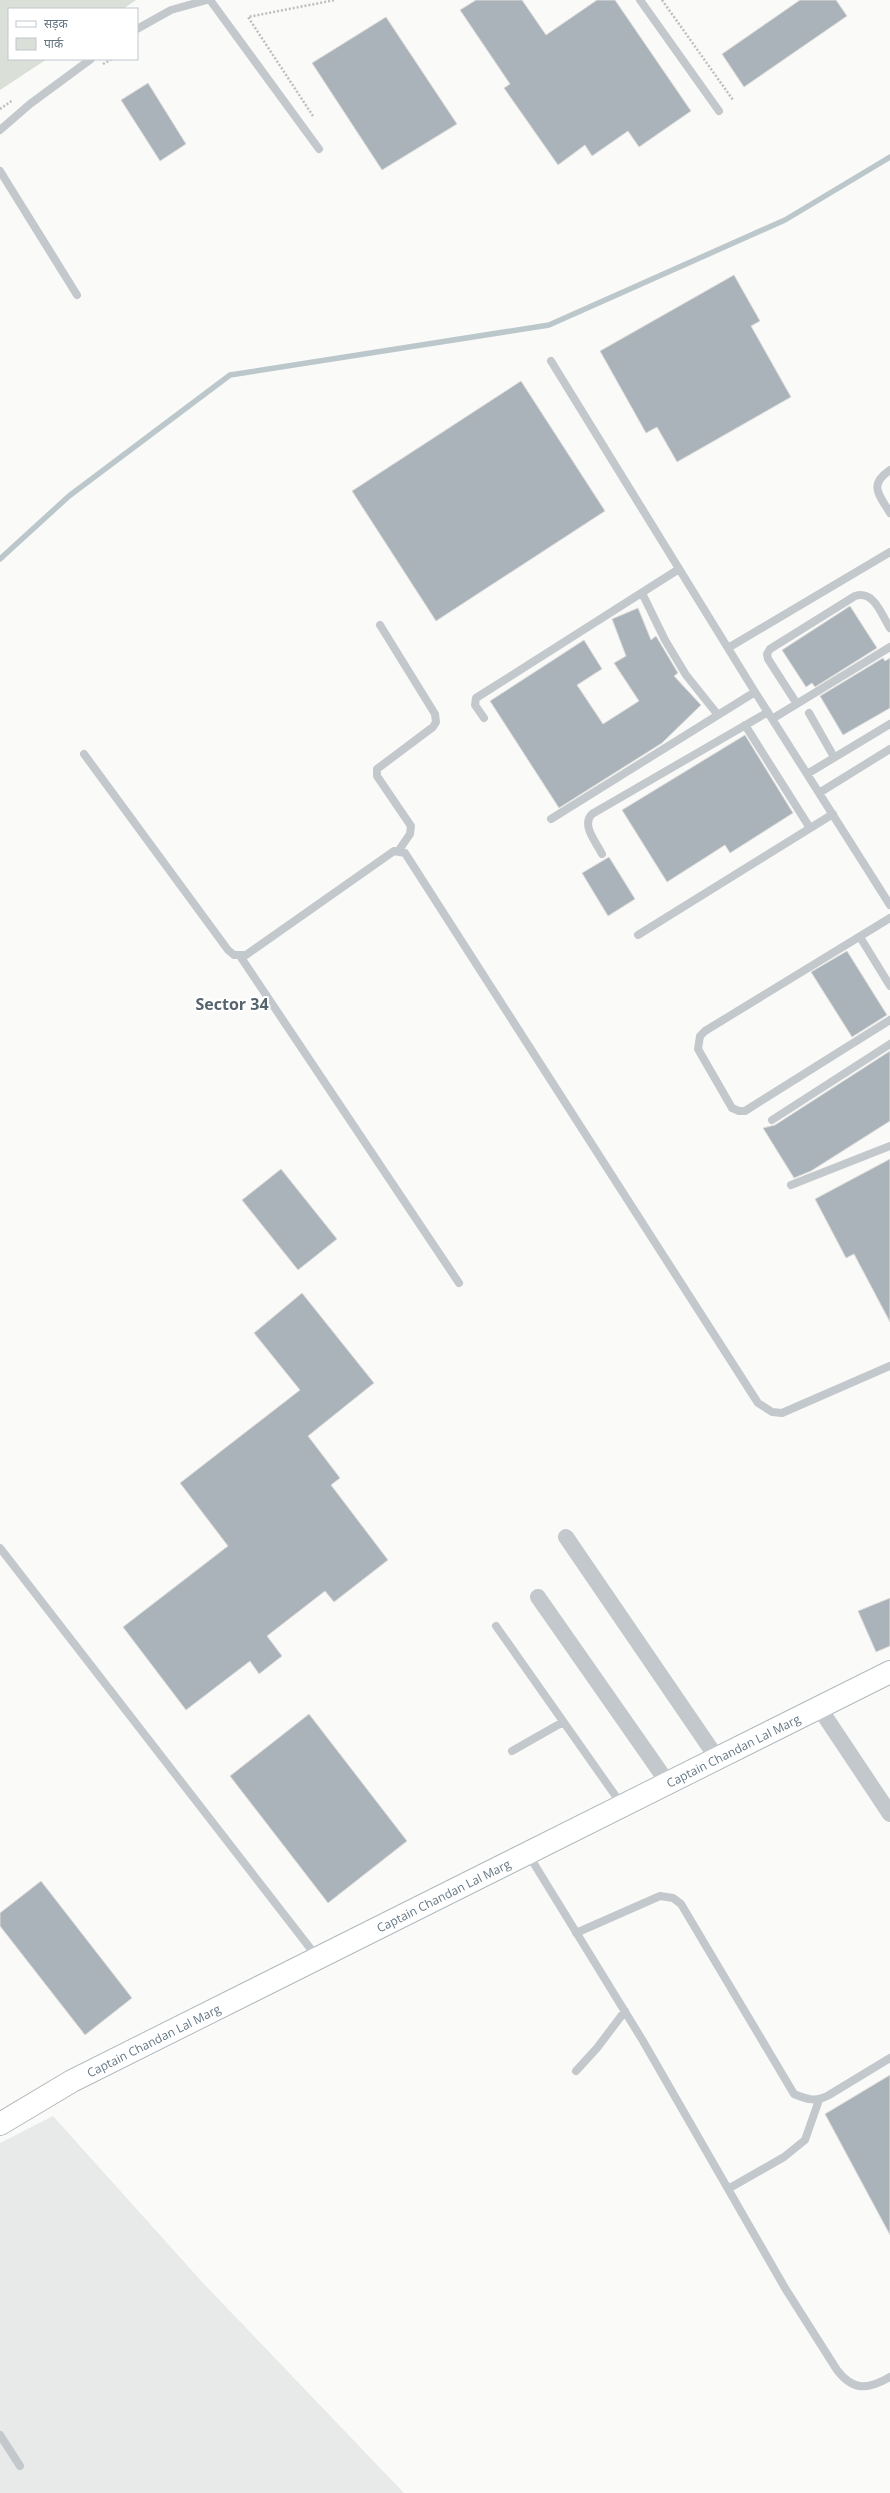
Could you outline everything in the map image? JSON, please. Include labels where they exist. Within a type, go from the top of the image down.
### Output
[{"type":"street","points":[[566,1537],[717,1758]]},
{"type":"street","points":[[538,1596],[668,1783]]},
{"type":"street","name":"Captain Chandan Lal Marg","points":[[0,2124],[72,2081],[527,1854],[818,1706],[890,1672]]},
{"type":"street","points":[[818,1706],[890,1814]]},
{"type":"lane","points":[[138,28],[171,10],[207,0]]},
{"type":"lane","points":[[210,0],[319,149]]},
{"type":"lane","points":[[640,0],[719,111]]},
{"type":"lane","points":[[0,130],[30,104],[90,60]]},
{"type":"lane","points":[[0,171],[77,295]]},
{"type":"lane","points":[[551,361],[755,692],[890,905]]},
{"type":"lane","points":[[890,470],[880,477],[877,484],[877,491],[890,513]]},
{"type":"lane","points":[[728,648],[890,552]]},
{"type":"lane","points":[[484,718],[475,705],[476,698],[680,569]]},
{"type":"lane","points":[[642,593],[665,640],[686,675],[718,715]]},
{"type":"lane","points":[[796,704],[768,659],[767,654],[770,649],[855,596],[863,593],[870,596],[890,628]]},
{"type":"lane","points":[[380,625],[435,714],[436,722],[377,769],[377,776],[410,826],[410,834],[399,850]]},
{"type":"lane","points":[[602,854],[588,826],[588,818],[592,814],[745,725],[796,704],[890,647]]},
{"type":"lane","points":[[551,819],[755,692]]},
{"type":"lane","points":[[809,713],[834,757]]},
{"type":"lane","points":[[807,774],[890,724]]},
{"type":"lane","points":[[745,725],[810,828]]},
{"type":"lane","points":[[819,793],[890,749]]},
{"type":"lane","points":[[84,754],[228,950],[240,956],[459,1283]]},
{"type":"lane","points":[[638,935],[833,814]]},
{"type":"lane","points":[[240,956],[246,955],[394,851],[399,850],[406,853],[758,1403],[772,1412],[782,1413],[890,1366]]},
{"type":"lane","points":[[890,918],[705,1031],[700,1036],[698,1049],[732,1108],[739,1111],[745,1111],[890,1020]]},
{"type":"lane","points":[[860,937],[890,986]]},
{"type":"lane","points":[[772,1120],[890,1044]]},
{"type":"lane","points":[[791,1185],[890,1146]]},
{"type":"lane","points":[[0,1548],[318,1959]]},
{"type":"lane","points":[[496,1626],[622,1806]]},
{"type":"lane","points":[[512,1751],[563,1722]]},
{"type":"lane","points":[[527,1854],[625,2011],[785,2288],[844,2379],[854,2386],[865,2386],[877,2384],[890,2377]]},
{"type":"lane","points":[[576,1933],[660,1896],[672,1898],[681,1904],[794,2094],[808,2100],[819,2100],[890,2058]]},
{"type":"lane","points":[[576,2072],[597,2048],[625,2011]]},
{"type":"lane","points":[[728,2188],[784,2157],[805,2140],[819,2100]]},
{"type":"lane","points":[[0,2435],[20,2466]]},
{"type":"path","points":[[317,122],[248,17],[335,0]]},
{"type":"path","points":[[662,0],[733,100]]},
{"type":"shaded area","points":[[53,2116],[203,2283],[404,2493],[0,2493],[0,2143]]},
{"type":"green space","points":[[0,0],[136,0],[124,8],[8,8],[8,60],[45,60],[0,90]]},
{"type":"building","points":[[476,0],[522,0],[546,35],[597,0],[615,0],[691,111],[639,147],[628,131],[592,156],[585,145],[558,165],[504,88],[510,84],[460,10]]},
{"type":"building","points":[[800,0],[836,0],[847,16],[744,87],[722,54]]},
{"type":"building","points":[[386,17],[457,124],[382,170],[312,63]]},
{"type":"building","points":[[148,83],[186,144],[160,161],[121,100]]},
{"type":"building","points":[[734,275],[760,321],[751,326],[791,397],[677,462],[657,427],[646,433],[600,351]]},
{"type":"building","points":[[521,381],[605,511],[436,621],[352,491]]},
{"type":"building","points":[[850,606],[877,648],[815,687],[812,683],[806,687],[782,650]]},
{"type":"building","points":[[638,608],[651,640],[656,636],[678,673],[674,676],[701,705],[662,743],[559,808],[490,701],[584,640],[602,669],[577,685],[603,724],[639,701],[614,663],[626,656],[612,619]]},
{"type":"building","points":[[883,658],[885,661],[890,658],[890,708],[843,735],[820,696]]},
{"type":"building","points":[[745,735],[793,813],[730,853],[725,845],[667,882],[622,810]]},
{"type":"building","points":[[609,857],[635,899],[608,916],[582,873]]},
{"type":"building","points":[[847,951],[887,1015],[852,1037],[811,972]]},
{"type":"building","points":[[890,1051],[890,1121],[811,1171],[794,1178],[763,1128],[775,1125]]},
{"type":"building","points":[[890,1159],[890,1322],[854,1254],[846,1258],[815,1199]]},
{"type":"building","points":[[281,1169],[337,1239],[298,1270],[242,1200]]},
{"type":"building","points":[[302,1293],[374,1383],[308,1436],[340,1478],[331,1485],[388,1560],[334,1602],[325,1591],[267,1636],[282,1656],[259,1674],[250,1661],[186,1710],[123,1627],[228,1546],[180,1483],[300,1390],[254,1333]]},
{"type":"building","points":[[890,1598],[890,1646],[876,1652],[858,1611]]},
{"type":"building","points":[[309,1714],[407,1841],[328,1903],[230,1776]]},
{"type":"building","points":[[41,1881],[132,1998],[85,2035],[0,1926],[0,1913]]},
{"type":"building","points":[[890,2075],[890,2235],[825,2114]]},
{"type":"waterway","points":[[0,559],[69,496],[230,375],[549,325],[785,220],[890,157]]},
{"type":"district","name":"Sector 34","points":[[232,1004]]}]
